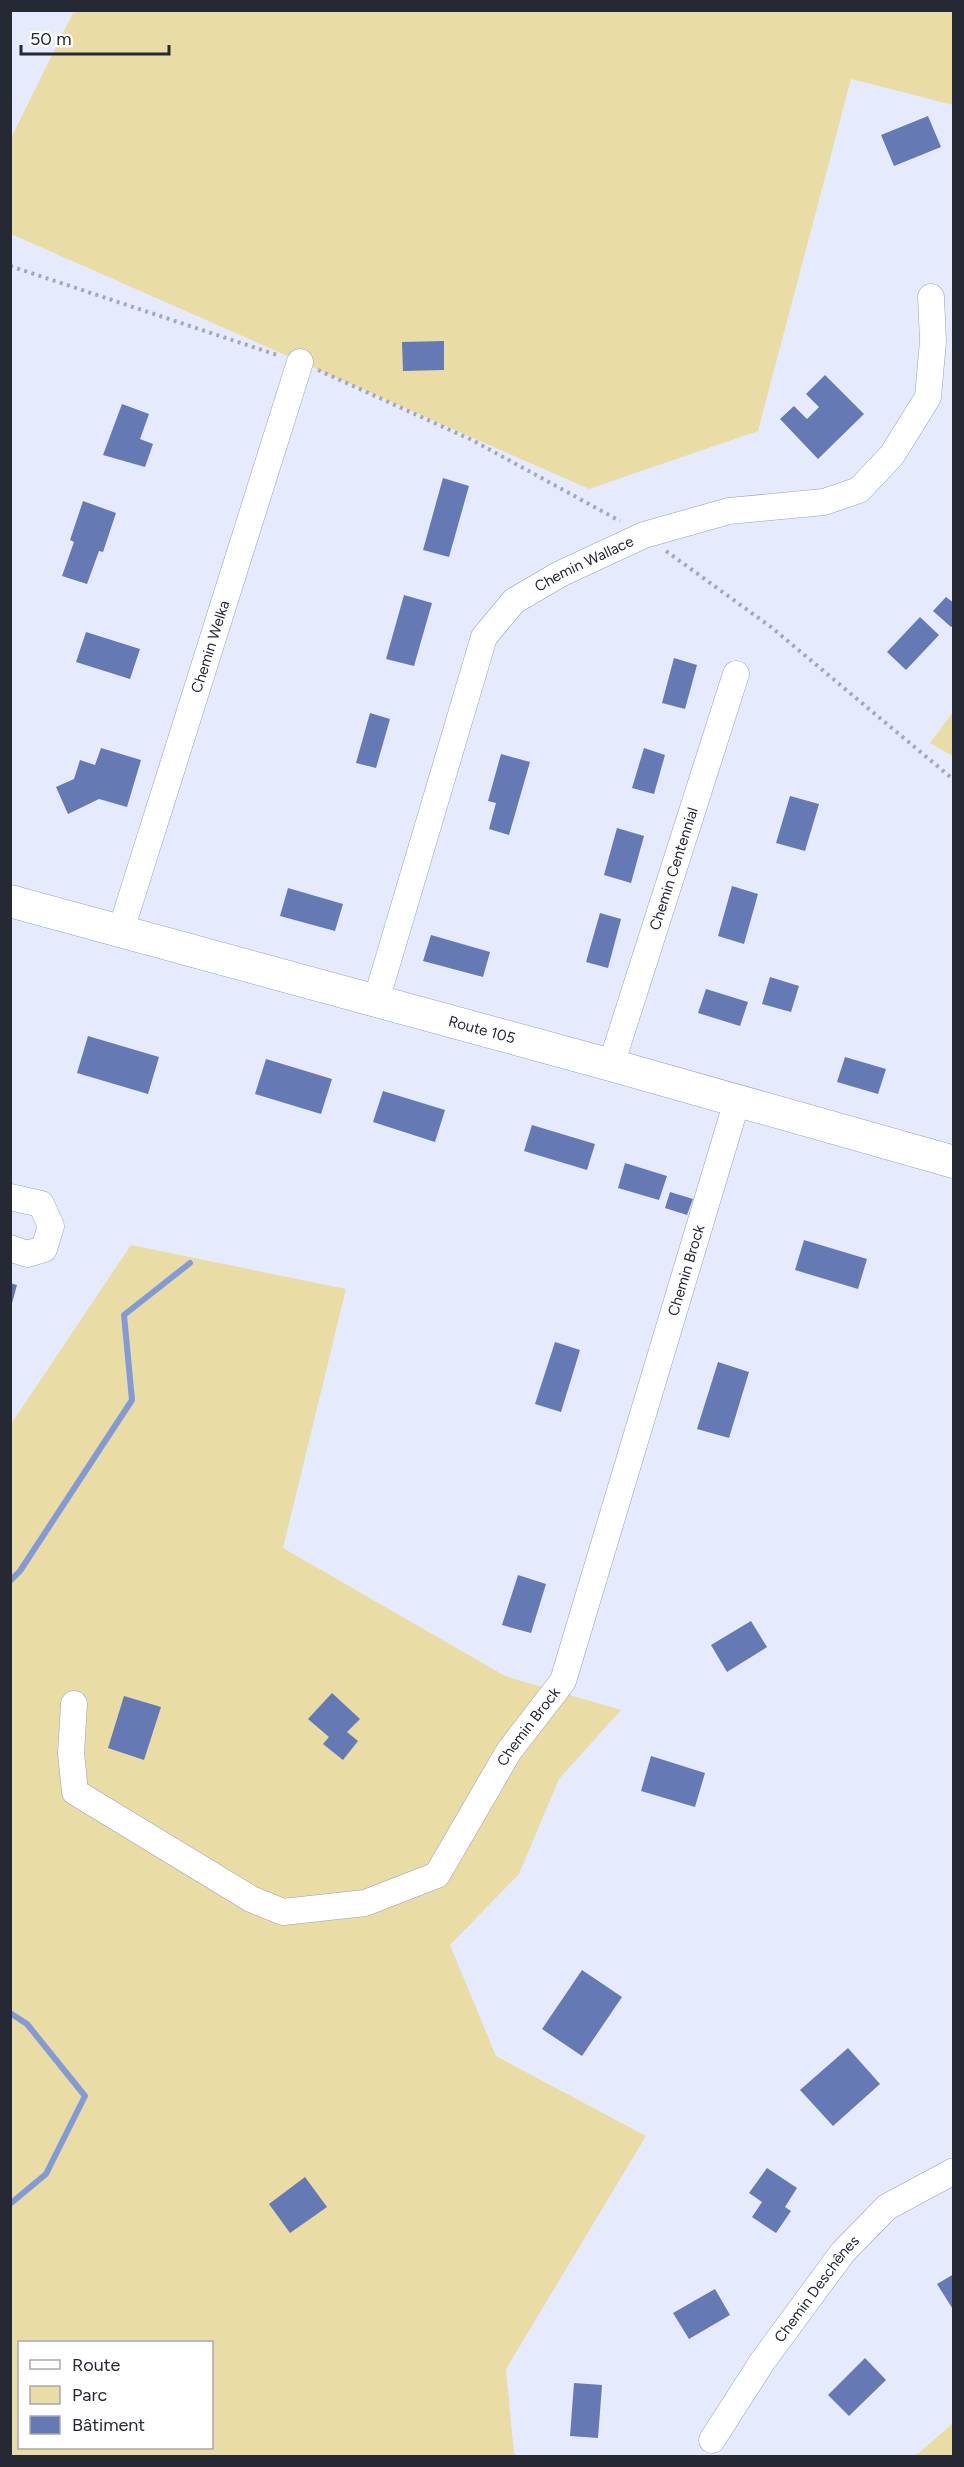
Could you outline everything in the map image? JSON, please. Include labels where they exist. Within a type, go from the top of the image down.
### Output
[{"type":"main road","name":"Route 105","points":[[10,901],[611,1065],[954,1162]]},
{"type":"street","name":"Chemin Wallace","points":[[376,1001],[484,637],[514,601],[560,574],[644,535],[729,511],[824,502],[860,490],[892,455],[928,397],[933,341],[931,297]]},
{"type":"street","name":"Chemin Welka","points":[[121,930],[300,362]]},
{"type":"street","name":"Chemin Centennial","points":[[611,1065],[736,674]]},
{"type":"street","name":"Chemin Brock","points":[[74,1704],[71,1753],[75,1792],[251,1899],[283,1912],[365,1903],[437,1875],[509,1751],[563,1681],[737,1101]]},
{"type":"street","points":[[10,1197],[41,1204],[51,1226],[44,1249],[27,1254],[10,1248]]},
{"type":"street","name":"Chemin Deschênes","points":[[712,2440],[762,2362],[843,2252],[887,2207],[954,2171]]},
{"type":"path","points":[[10,266],[300,362],[472,440],[644,535],[771,627],[954,780]]},
{"type":"green space","points":[[74,11],[953,11],[953,105],[851,79],[758,431],[589,489],[11,234],[10,140]]},
{"type":"green space","points":[[953,712],[953,756],[930,743]]},
{"type":"green space","points":[[131,1245],[346,1289],[283,1548],[505,1676],[621,1710],[559,1779],[519,1874],[450,1945],[496,2056],[646,2136],[506,2369],[514,2454],[517,2456],[11,2456],[11,1424]]},
{"type":"green space","points":[[953,2423],[953,2456],[912,2456],[919,2453]]},
{"type":"building","points":[[928,116],[941,147],[894,166],[881,135]]},
{"type":"building","points":[[444,341],[444,370],[403,371],[402,342]]},
{"type":"building","points":[[825,375],[864,414],[818,459],[780,419],[794,406],[807,419],[819,407],[806,394]]},
{"type":"building","points":[[122,404],[149,414],[140,439],[153,444],[145,467],[103,455]]},
{"type":"building","points":[[443,478],[469,486],[449,557],[423,550]]},
{"type":"building","points":[[83,501],[116,513],[103,552],[99,551],[87,584],[62,576],[74,542],[70,540]]},
{"type":"building","points":[[404,595],[432,603],[414,666],[386,659]]},
{"type":"building","points":[[946,597],[954,603],[954,625],[951,627],[933,611]]},
{"type":"building","points":[[920,617],[939,635],[906,670],[887,652]]},
{"type":"building","points":[[86,632],[140,649],[130,679],[76,662]]},
{"type":"building","points":[[674,658],[697,665],[685,709],[662,703]]},
{"type":"building","points":[[370,713],[390,719],[376,768],[356,763]]},
{"type":"building","points":[[101,748],[141,760],[127,807],[99,799],[68,814],[56,787],[74,779],[80,760],[95,765]]},
{"type":"building","points":[[644,748],[665,755],[654,794],[632,788]]},
{"type":"building","points":[[501,754],[530,762],[509,835],[489,829],[496,803],[488,801]]},
{"type":"building","points":[[790,796],[819,804],[805,851],[776,843]]},
{"type":"building","points":[[617,828],[644,836],[631,883],[604,875]]},
{"type":"building","points":[[732,886],[758,894],[744,944],[718,936]]},
{"type":"building","points":[[288,888],[343,904],[335,931],[280,916]]},
{"type":"building","points":[[600,913],[621,919],[608,968],[586,962]]},
{"type":"building","points":[[431,935],[490,952],[483,977],[423,961]]},
{"type":"building","points":[[770,977],[799,986],[791,1012],[762,1004]]},
{"type":"building","points":[[706,989],[748,1002],[740,1026],[698,1013]]},
{"type":"building","points":[[88,1036],[159,1057],[148,1094],[77,1073]]},
{"type":"building","points":[[845,1057],[886,1069],[878,1094],[837,1082]]},
{"type":"building","points":[[266,1059],[332,1079],[321,1114],[255,1094]]},
{"type":"building","points":[[383,1091],[445,1110],[435,1142],[373,1122]]},
{"type":"building","points":[[532,1125],[595,1144],[587,1170],[524,1151]]},
{"type":"building","points":[[625,1163],[667,1176],[659,1200],[618,1188]]},
{"type":"building","points":[[670,1192],[693,1199],[687,1215],[665,1208]]},
{"type":"building","points":[[804,1240],[867,1259],[858,1289],[795,1270]]},
{"type":"building","points":[[10,1283],[17,1285],[11,1307],[10,1307]]},
{"type":"building","points":[[555,1342],[580,1350],[561,1412],[535,1404]]},
{"type":"building","points":[[718,1362],[749,1372],[729,1438],[697,1429]]},
{"type":"building","points":[[518,1575],[546,1584],[531,1633],[502,1625]]},
{"type":"building","points":[[751,1621],[767,1647],[727,1672],[711,1645]]},
{"type":"building","points":[[332,1693],[360,1719],[347,1732],[358,1741],[343,1760],[323,1744],[329,1737],[308,1719]]},
{"type":"building","points":[[124,1696],[161,1707],[144,1760],[108,1748]]},
{"type":"building","points":[[651,1756],[705,1773],[695,1807],[641,1791]]},
{"type":"building","points":[[582,1970],[622,1997],[582,2056],[542,2029]]},
{"type":"building","points":[[848,2048],[880,2084],[833,2126],[800,2090]]},
{"type":"building","points":[[767,2168],[797,2188],[785,2207],[791,2211],[776,2233],[752,2217],[762,2202],[749,2193]]},
{"type":"building","points":[[305,2177],[327,2207],[290,2233],[269,2204]]},
{"type":"building","points":[[954,2274],[954,2311],[937,2284]]},
{"type":"building","points":[[715,2289],[730,2315],[689,2339],[673,2313]]},
{"type":"building","points":[[865,2358],[886,2380],[849,2416],[828,2395]]},
{"type":"building","points":[[574,2383],[602,2385],[598,2438],[570,2436]]},
{"type":"waterway","points":[[10,1581],[20,1571],[132,1400],[124,1315],[190,1263]]},
{"type":"waterway","points":[[10,2013],[27,2024],[85,2096],[46,2174],[10,2204]]}]
